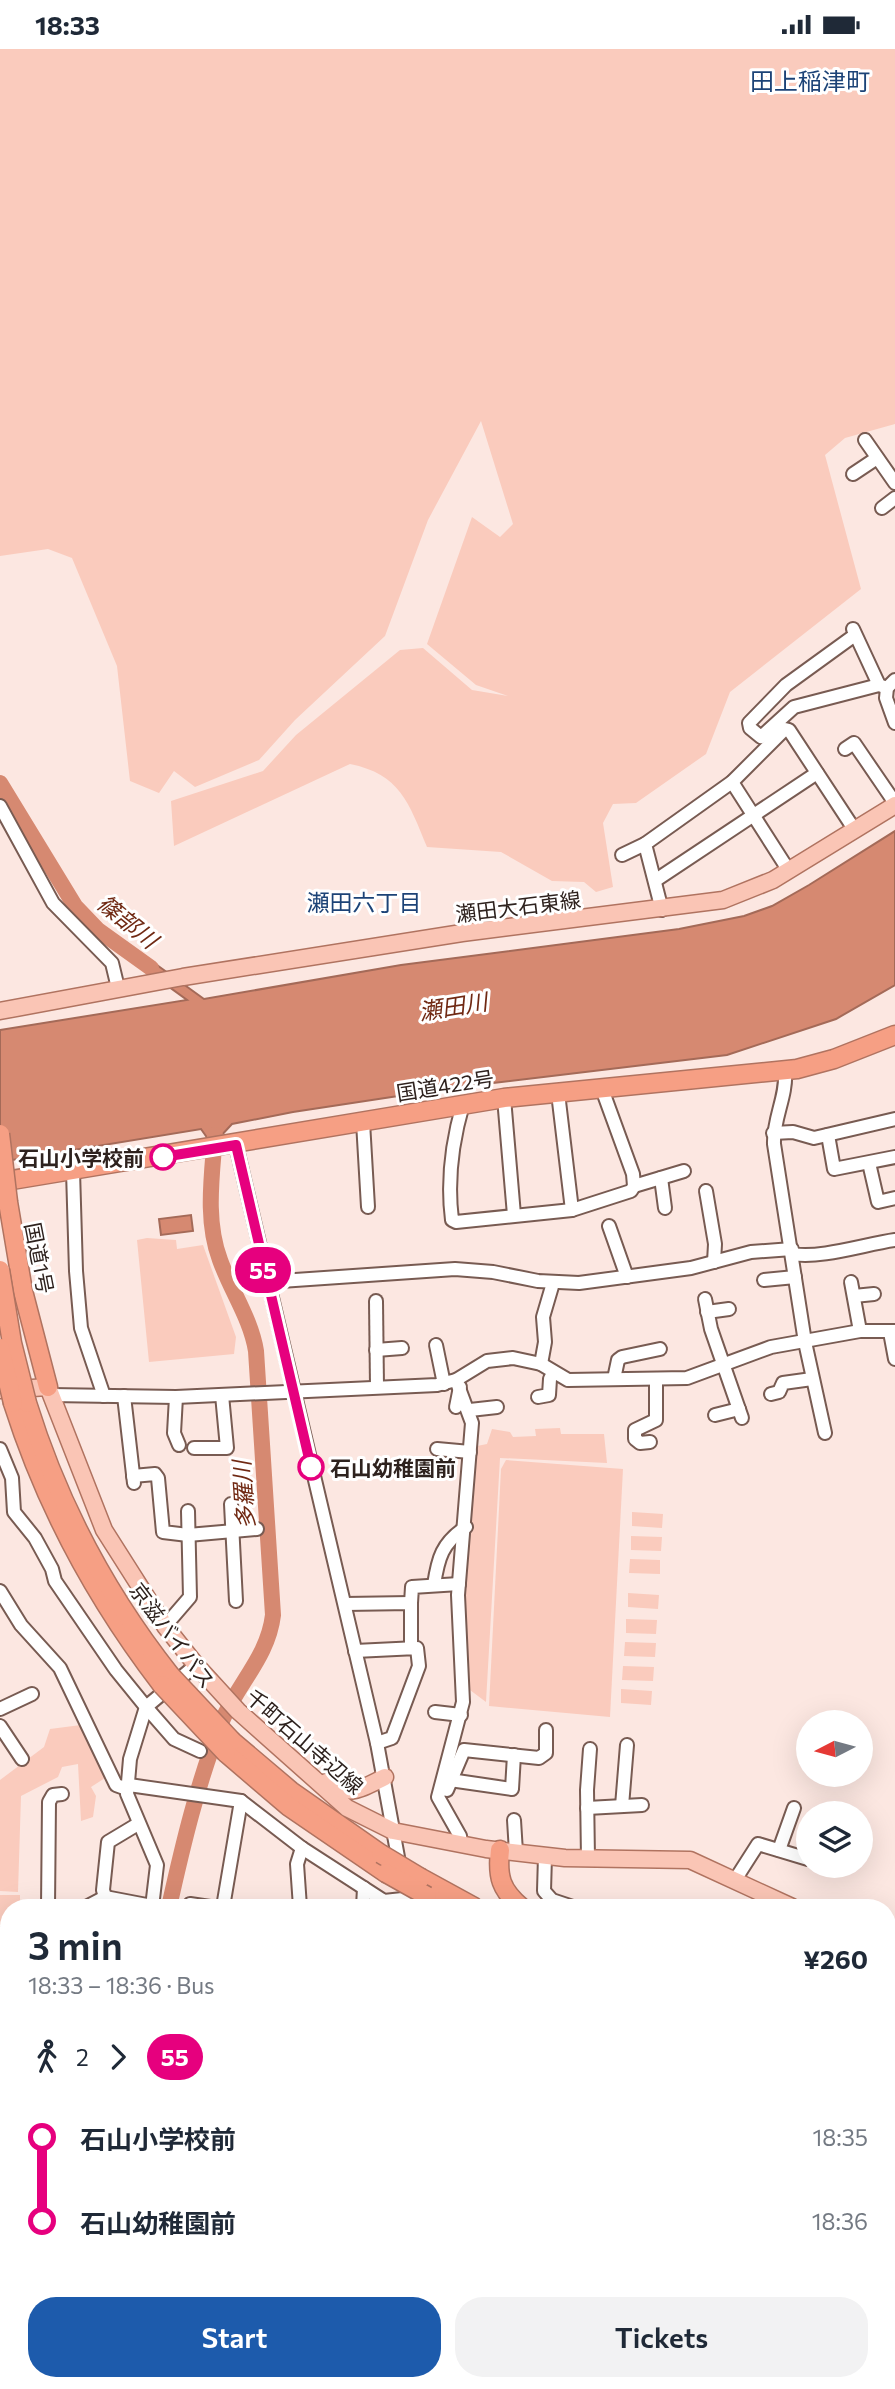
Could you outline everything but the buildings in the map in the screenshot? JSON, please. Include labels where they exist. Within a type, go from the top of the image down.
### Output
[{"type":"highway","name":"国道422号","points":[[0,1182],[221,1148],[504,1098],[785,1071],[817,1065],[895,1035]]},
{"type":"highway","name":"国道1号","points":[[0,1134],[9,1269],[49,1391]]},
{"type":"highway","name":"京滋バイパス","points":[[9,1269],[13,1399]]},
{"type":"highway","name":"京滋バイパス","points":[[0,1348],[13,1399],[87,1550],[167,1680],[288,1806],[386,1873],[416,1899]]},
{"type":"highway","name":"京滋バイパス","points":[[229,1747],[381,1854],[459,1899]]},
{"type":"highway","points":[[508,1851],[499,1881],[511,1899]]},
{"type":"main road","name":"瀬田大石東線","points":[[0,1011],[153,982],[462,933],[662,910],[740,895],[789,871],[895,804]]},
{"type":"main road","points":[[13,1399],[49,1391]]},
{"type":"main road","name":"千町石山寺辺線","points":[[49,1391],[104,1529],[165,1626],[238,1711],[296,1765],[348,1808],[393,1831],[466,1845],[588,1859],[678,1858],[735,1879],[776,1899]]},
{"type":"main road","points":[[296,1765],[346,1792],[385,1777]]},
{"type":"street","points":[[865,440],[895,483]]},
{"type":"street","points":[[853,474],[877,458]]},
{"type":"street","points":[[882,508],[895,498]]},
{"type":"street","points":[[887,684],[794,707],[761,737],[750,728],[749,723],[786,685],[854,631],[887,684],[886,698],[895,723]]},
{"type":"street","points":[[622,855],[645,844],[732,782],[785,729],[789,730],[854,829]]},
{"type":"street","points":[[845,749],[854,743],[895,804]]},
{"type":"street","points":[[656,880],[817,773]]},
{"type":"street","points":[[732,782],[789,871]]},
{"type":"street","points":[[0,806],[53,903],[76,929],[113,963],[118,988]]},
{"type":"street","points":[[645,844],[662,910]]},
{"type":"street","points":[[785,1071],[786,1086],[773,1133],[805,1342],[825,1433]]},
{"type":"street","points":[[601,1089],[634,1186]]},
{"type":"street","points":[[558,1093],[572,1210]]},
{"type":"street","points":[[504,1098],[514,1215]]},
{"type":"street","points":[[463,1104],[452,1147],[452,1220],[456,1222],[572,1210],[631,1191],[634,1186],[684,1171]]},
{"type":"street","points":[[773,1133],[799,1132],[814,1138],[895,1119]]},
{"type":"street","points":[[363,1122],[368,1206]]},
{"type":"street","points":[[828,1135],[834,1169],[895,1157]]},
{"type":"street","points":[[221,1148],[266,1282],[385,1777],[397,1862],[417,1899]]},
{"type":"street","points":[[869,1163],[878,1202],[895,1198]]},
{"type":"street","points":[[74,1171],[76,1271],[81,1328],[104,1396]]},
{"type":"street","points":[[661,1178],[665,1208]]},
{"type":"street","points":[[706,1191],[714,1262]]},
{"type":"street","points":[[609,1226],[627,1277]]},
{"type":"street","points":[[266,1282],[456,1269],[493,1272],[553,1283],[627,1277],[714,1262],[751,1252],[815,1255],[895,1240]]},
{"type":"street","points":[[764,1280],[795,1277]]},
{"type":"street","points":[[851,1282],[860,1331]]},
{"type":"street","points":[[541,1364],[545,1342],[543,1317],[553,1283]]},
{"type":"street","points":[[854,1296],[874,1294]]},
{"type":"street","points":[[376,1301],[377,1387]]},
{"type":"street","points":[[715,1415],[741,1413],[706,1306],[729,1309]]},
{"type":"street","points":[[49,1391],[104,1396],[176,1397],[453,1384],[494,1359],[513,1358],[541,1364],[568,1380],[687,1378],[771,1347],[860,1331],[893,1331],[895,1359]]},
{"type":"street","points":[[436,1345],[453,1384],[470,1411],[472,1423],[466,1527],[459,1584],[461,1715],[438,1797],[466,1845]]},
{"type":"street","points":[[376,1350],[402,1348]]},
{"type":"street","points":[[614,1379],[618,1360],[622,1357],[660,1349]]},
{"type":"street","points":[[538,1397],[549,1395],[553,1373]]},
{"type":"street","points":[[771,1394],[779,1392],[783,1384],[812,1378]]},
{"type":"street","points":[[650,1442],[640,1443],[635,1439],[635,1430],[656,1420],[656,1380]]},
{"type":"street","points":[[453,1384],[456,1407]]},
{"type":"street","points":[[194,1448],[227,1448],[222,1395]]},
{"type":"street","points":[[124,1396],[133,1479],[155,1475],[158,1478],[163,1532],[188,1535],[257,1529]]},
{"type":"street","points":[[176,1397],[174,1433],[179,1445]]},
{"type":"street","points":[[470,1411],[496,1407]]},
{"type":"street","points":[[0,1448],[12,1478],[14,1512],[35,1538],[52,1569],[55,1581],[116,1670],[146,1707],[174,1739],[200,1751]]},
{"type":"street","points":[[437,1449],[470,1452]]},
{"type":"street","points":[[231,1504],[236,1601]]},
{"type":"street","points":[[165,1626],[190,1597],[188,1511]]},
{"type":"street","points":[[434,1585],[438,1557],[443,1546],[466,1527]]},
{"type":"street","points":[[411,1648],[412,1587],[459,1584]]},
{"type":"street","points":[[2,1598],[21,1625],[60,1668],[116,1785],[241,1801],[302,1848],[383,1899]]},
{"type":"street","points":[[345,1604],[411,1603]]},
{"type":"street","points":[[355,1651],[417,1648],[419,1666],[392,1738],[377,1743]]},
{"type":"street","points":[[153,1899],[157,1865],[138,1823],[128,1787],[130,1759],[146,1707],[196,1665]]},
{"type":"street","points":[[0,1709],[32,1694]]},
{"type":"street","points":[[436,1712],[461,1715]]},
{"type":"street","points":[[0,1726],[22,1759]]},
{"type":"street","points":[[466,1845],[470,1835],[448,1803],[447,1790],[464,1750],[543,1757],[546,1753],[546,1730]]},
{"type":"street","points":[[622,1806],[627,1745]]},
{"type":"street","points":[[588,1859],[590,1749]]},
{"type":"street","points":[[450,1780],[512,1790],[514,1755]]},
{"type":"street","points":[[48,1899],[49,1802],[53,1795],[62,1794]]},
{"type":"street","points":[[224,1899],[241,1801]]},
{"type":"street","points":[[587,1808],[642,1805]]},
{"type":"street","points":[[779,1850],[794,1808]]},
{"type":"street","points":[[508,1851],[514,1820]]},
{"type":"street","points":[[105,1897],[103,1890],[108,1842],[138,1823]]},
{"type":"street","points":[[735,1879],[758,1844],[796,1855]]},
{"type":"street","points":[[299,1899],[297,1864],[302,1848]]},
{"type":"street","points":[[545,1856],[544,1891],[551,1899]]},
{"type":"street","points":[[363,1888],[363,1899]]},
{"type":"street","points":[[101,1899],[114,1899]]},
{"type":"shaded area","points":[[0,49],[895,49],[895,424],[845,438],[825,455],[861,589],[730,692],[706,754],[636,803],[613,804],[603,823],[613,887],[596,892],[584,882],[552,881],[501,852],[427,847],[408,804],[392,783],[381,775],[350,764],[174,846],[171,801],[263,771],[296,735],[400,650],[423,648],[472,690],[508,696],[476,685],[427,644],[472,517],[500,537],[513,524],[481,421],[428,520],[385,636],[295,720],[259,760],[195,787],[174,771],[159,793],[130,781],[117,666],[72,558],[48,549],[0,556]]},
{"type":"shaded area","points":[[137,1240],[176,1240],[177,1249],[203,1245],[236,1337],[234,1354],[149,1362]]},
{"type":"shaded area","points":[[560,1428],[561,1434],[604,1434],[607,1463],[500,1458],[486,1702],[466,1687],[462,1597],[477,1446],[487,1444],[492,1429],[510,1432],[513,1437],[536,1436],[535,1429]]},
{"type":"shaded area","points":[[506,1460],[623,1469],[610,1717],[489,1706],[501,1469]]},
{"type":"shaded area","points":[[632,1512],[663,1514],[662,1528],[632,1526]]},
{"type":"shaded area","points":[[631,1536],[662,1537],[661,1551],[631,1550]]},
{"type":"shaded area","points":[[630,1559],[660,1560],[660,1574],[629,1573]]},
{"type":"shaded area","points":[[628,1593],[659,1595],[658,1609],[628,1607]]},
{"type":"shaded area","points":[[626,1619],[657,1620],[656,1634],[626,1633]]},
{"type":"shaded area","points":[[625,1642],[656,1643],[655,1657],[624,1656]]},
{"type":"shaded area","points":[[623,1666],[654,1667],[653,1681],[622,1680]]},
{"type":"shaded area","points":[[621,1689],[652,1691],[651,1705],[621,1703]]},
{"type":"shaded area","points":[[81,1725],[105,1778],[91,1787],[96,1796],[93,1817],[81,1821],[78,1764],[62,1767],[58,1777],[21,1796],[18,1892],[0,1891],[0,1780],[44,1747],[50,1729]]},
{"type":"shaded area","points":[[0,1895],[20,1895],[20,1899],[0,1899]]},
{"type":"water","name":"瀬田川","points":[[895,831],[895,985],[836,1019],[727,1055],[451,1088],[293,1112],[232,1124],[219,1138],[208,1139],[201,1129],[0,1162],[0,1030],[187,1000],[132,960],[139,952],[204,999],[401,965],[679,929],[744,916],[772,906]]},
{"type":"water","points":[[191,1215],[193,1231],[161,1235],[159,1219]]},
{"type":"waterway","name":"篠部川","points":[[0,783],[75,906],[98,930],[151,968]]},
{"type":"waterway","name":"多羅川","points":[[171,1899],[192,1813],[213,1744],[229,1707],[259,1657],[273,1615],[256,1351],[250,1328],[215,1245],[211,1214],[215,1135]]},
{"type":"bus line","name":"55","points":[[163,1157],[236,1145],[240,1172],[311,1467]]},
{"type":"place","name":"石山小学校前","points":[[163,1157]]},
{"type":"place","name":"石山幼稚園前","points":[[311,1467]]},
{"type":"district","name":"田上稲津町","points":[[810,80]]},
{"type":"district","name":"瀬田六丁目","points":[[364,902]]}]
